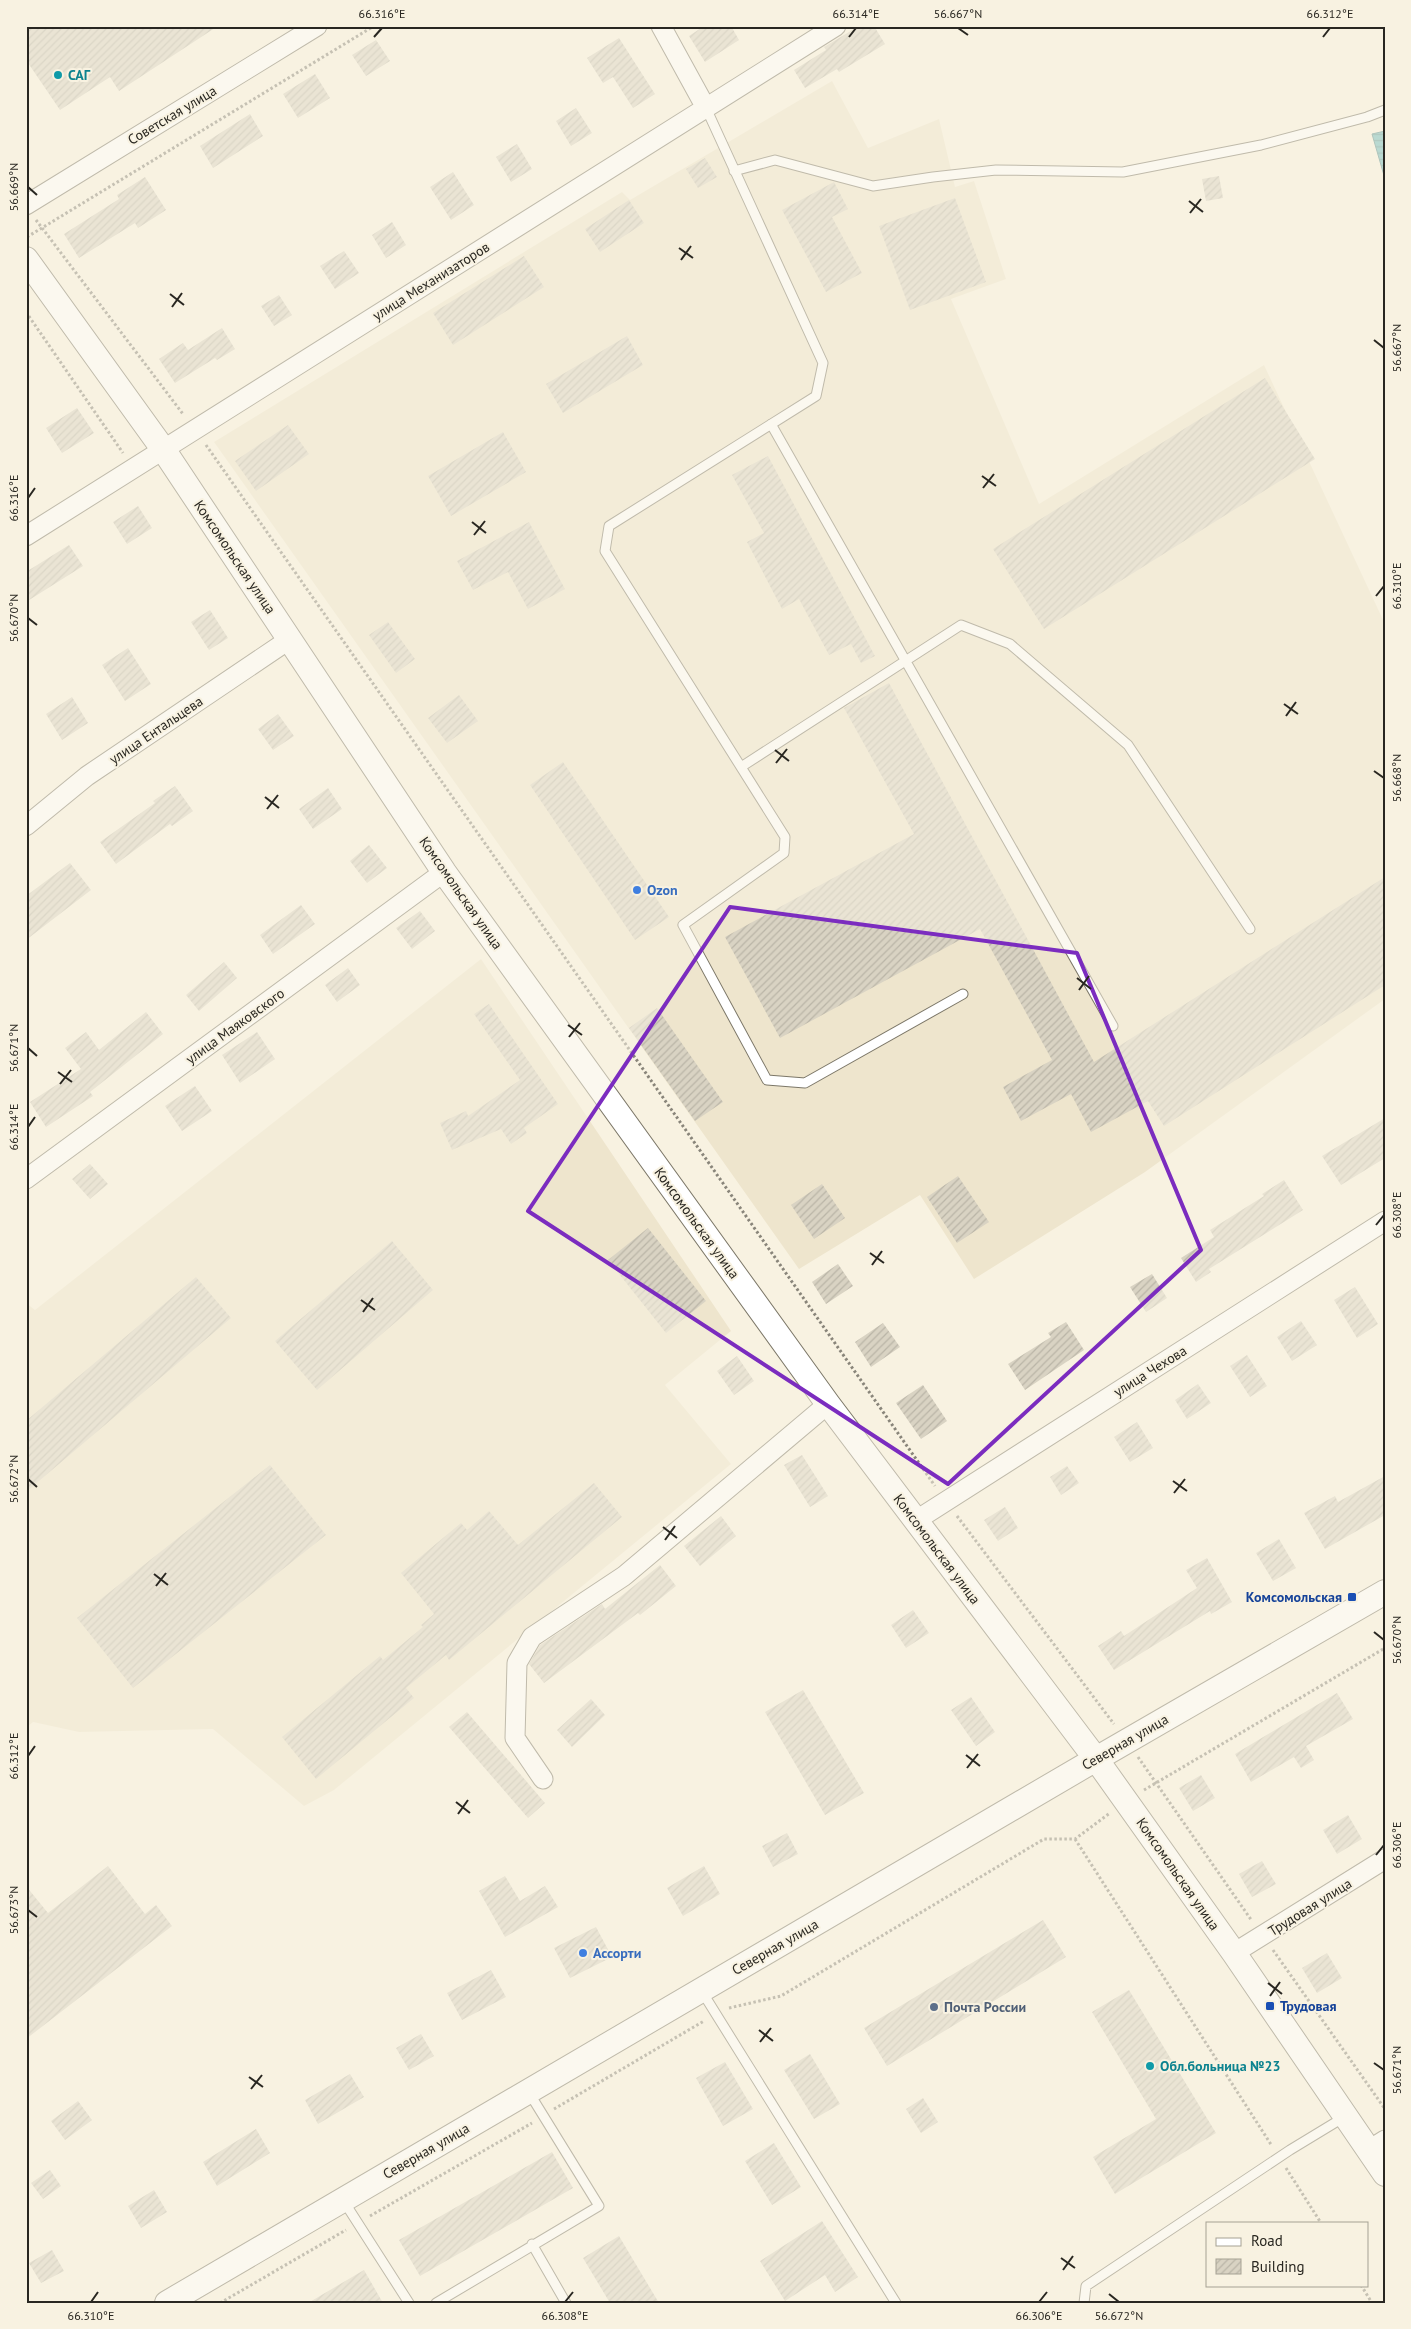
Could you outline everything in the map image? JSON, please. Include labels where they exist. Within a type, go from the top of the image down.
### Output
[{"type":"street","name":"Советская улица","points":[[29,209],[318,26]]},
{"type":"street","points":[[661,26],[706,108]]},
{"type":"street","name":"улица Механизаторов","points":[[26,536],[836,26]]},
{"type":"street","name":"Комсомольская улица","points":[[26,259],[164,449],[444,872],[828,1404],[1096,1758],[1346,2116],[1377,2145],[1385,2174]]},
{"type":"street","name":"улица Ентальцева","points":[[26,826],[87,776],[290,639]]},
{"type":"street","name":"улица Маяковского","points":[[26,1179],[444,872]]},
{"type":"street","name":"улица Чехова","points":[[915,1521],[1385,1221]]},
{"type":"street","points":[[543,1779],[515,1738],[517,1663],[532,1638],[624,1576],[828,1404]]},
{"type":"street","name":"Северная улица","points":[[167,2303],[1096,1758],[1385,1592]]},
{"type":"street","name":"Трудовая улица","points":[[1234,1953],[1385,1859]]},
{"type":"lane","points":[[706,108],[822,364],[816,396],[610,526],[605,551],[785,836],[784,853],[683,926],[767,1080],[805,1083],[963,994]]},
{"type":"lane","points":[[734,171],[775,160],[873,186],[996,170],[1123,172],[1261,145],[1367,117],[1385,110]]},
{"type":"lane","points":[[771,424],[1113,1026]]},
{"type":"lane","points":[[742,767],[961,625],[1010,644],[1128,745],[1250,929]]},
{"type":"lane","points":[[701,1990],[896,2303]]},
{"type":"lane","points":[[436,2303],[532,2244],[599,2206],[528,2091]]},
{"type":"lane","points":[[1084,2303],[1086,2286],[1346,2116]]},
{"type":"lane","points":[[343,2200],[409,2303]]},
{"type":"lane","points":[[532,2244],[566,2303]]},
{"type":"path","points":[[26,237],[374,26]]},
{"type":"path","points":[[29,209],[163,391],[195,429],[946,1501],[1127,1741],[1385,2109]]},
{"type":"path","points":[[26,312],[134,468]]},
{"type":"path","points":[[220,2303],[543,2116],[723,2009],[781,1996],[1044,1839],[1075,1839],[1126,1801],[1385,1648]]},
{"type":"path","points":[[1075,1839],[1320,2222]]},
{"type":"path","points":[[1362,2286],[1372,2303]]},
{"type":"highlighted area","points":[[730,907],[1077,953],[1201,1250],[948,1484],[528,1211]]},
{"type":"shaded area","points":[[832,81],[868,148],[939,119],[955,187],[974,181],[1006,279],[951,299],[1039,504],[1264,365],[1385,624],[1385,999],[1145,1172],[974,1279],[920,1195],[799,1269],[214,442],[622,192],[630,200]]},
{"type":"shaded area","points":[[481,959],[731,1331],[665,1385],[731,1464],[334,1790],[304,1806],[213,1729],[79,1732],[33,1722],[26,1728],[26,1303],[35,1310]]},
{"type":"water","points":[[1385,131],[1385,179],[1372,134]]},
{"type":"building","points":[[26,26],[218,26],[119,91],[110,77],[60,110],[26,60]]},
{"type":"building","points":[[704,26],[731,26],[739,40],[705,62],[689,36]]},
{"type":"building","points":[[859,26],[874,26],[885,44],[839,72],[837,69],[805,88],[794,70],[826,50],[824,47]]},
{"type":"building","points":[[619,38],[655,94],[633,108],[613,77],[603,83],[587,58]]},
{"type":"building","points":[[376,40],[390,61],[366,76],[352,55]]},
{"type":"building","points":[[315,74],[330,98],[298,118],[283,94]]},
{"type":"building","points":[[576,108],[592,133],[571,146],[556,121]]},
{"type":"building","points":[[250,114],[263,136],[213,168],[200,146]]},
{"type":"building","points":[[517,144],[532,169],[511,182],[496,157]]},
{"type":"building","points":[[705,158],[717,177],[698,188],[686,169]]},
{"type":"building","points":[[453,172],[474,205],[451,220],[430,187]]},
{"type":"building","points":[[1219,176],[1223,198],[1206,201],[1202,179]]},
{"type":"building","points":[[145,177],[166,210],[138,228],[135,223],[79,258],[64,234],[119,199],[117,195]]},
{"type":"building","points":[[834,182],[848,209],[832,217],[862,273],[826,292],[782,210]]},
{"type":"building","points":[[955,198],[986,282],[910,310],[879,226]]},
{"type":"building","points":[[629,200],[644,223],[600,252],[585,229]]},
{"type":"building","points":[[392,222],[406,245],[386,258],[372,235]]},
{"type":"building","points":[[344,251],[359,273],[335,289],[320,266]]},
{"type":"building","points":[[524,256],[544,287],[453,345],[433,313]]},
{"type":"building","points":[[279,295],[292,315],[274,326],[261,306]]},
{"type":"building","points":[[222,328],[235,349],[217,360],[215,358],[175,383],[159,359],[183,343],[188,350]]},
{"type":"building","points":[[627,336],[643,365],[563,413],[546,384]]},
{"type":"building","points":[[1265,378],[1315,459],[1044,629],[993,549]]},
{"type":"building","points":[[77,408],[94,433],[62,453],[46,428]]},
{"type":"building","points":[[288,425],[309,454],[256,491],[235,461]]},
{"type":"building","points":[[503,432],[526,472],[451,516],[428,476]]},
{"type":"building","points":[[768,456],[875,656],[861,663],[851,644],[829,655],[799,599],[782,609],[747,542],[764,533],[732,475]]},
{"type":"building","points":[[138,506],[152,528],[127,544],[113,522]]},
{"type":"building","points":[[529,522],[565,589],[528,609],[508,572],[473,590],[457,561]]},
{"type":"building","points":[[69,545],[83,566],[26,602],[26,572]]},
{"type":"building","points":[[210,610],[228,638],[209,650],[191,622]]},
{"type":"building","points":[[388,622],[415,659],[396,673],[369,635]]},
{"type":"building","points":[[128,648],[151,684],[125,701],[102,665]]},
{"type":"building","points":[[889,683],[1094,1062],[1385,877],[1385,985],[1164,1126],[1148,1101],[1091,1132],[1071,1094],[1021,1121],[1003,1087],[1052,1060],[980,929],[780,1038],[725,937],[914,834],[844,708]]},
{"type":"building","points":[[459,695],[478,721],[447,743],[428,718]]},
{"type":"building","points":[[72,697],[88,723],[62,740],[46,714]]},
{"type":"building","points":[[278,714],[294,736],[273,750],[258,729]]},
{"type":"building","points":[[563,762],[669,917],[635,940],[530,785]]},
{"type":"building","points":[[175,786],[193,811],[172,826],[170,824],[116,864],[100,842],[155,803],[153,801]]},
{"type":"building","points":[[328,788],[342,809],[313,829],[299,809]]},
{"type":"building","points":[[369,845],[387,868],[367,883],[350,861]]},
{"type":"building","points":[[70,863],[91,890],[26,940],[26,896]]},
{"type":"building","points":[[301,905],[315,924],[273,954],[260,935]]},
{"type":"building","points":[[420,911],[435,931],[412,949],[396,928]]},
{"type":"building","points":[[224,962],[237,978],[199,1011],[186,995]]},
{"type":"building","points":[[348,968],[360,985],[337,1002],[325,985]]},
{"type":"building","points":[[489,1004],[558,1104],[524,1128],[527,1133],[511,1144],[501,1129],[452,1150],[440,1123],[466,1111],[468,1116],[520,1080],[474,1014]]},
{"type":"building","points":[[657,1008],[723,1102],[695,1121],[629,1028]]},
{"type":"building","points":[[146,1012],[163,1034],[90,1092],[93,1096],[46,1127],[30,1102],[81,1069],[65,1048],[86,1032],[99,1050]]},
{"type":"building","points":[[257,1032],[275,1059],[240,1083],[222,1055]]},
{"type":"building","points":[[195,1086],[212,1111],[182,1131],[165,1106]]},
{"type":"building","points":[[1385,1118],[1385,1158],[1341,1185],[1322,1156]]},
{"type":"building","points":[[90,1164],[108,1184],[90,1199],[72,1179]]},
{"type":"building","points":[[958,1176],[989,1222],[957,1243],[927,1197]]},
{"type":"building","points":[[1284,1180],[1303,1210],[1209,1269],[1211,1272],[1196,1282],[1181,1258],[1214,1237],[1210,1230],[1264,1196],[1262,1194]]},
{"type":"building","points":[[822,1184],[845,1218],[814,1239],[791,1205]]},
{"type":"building","points":[[648,1228],[706,1301],[666,1333],[608,1260]]},
{"type":"building","points":[[392,1241],[433,1290],[317,1390],[275,1341]]},
{"type":"building","points":[[838,1264],[853,1286],[826,1304],[812,1282]]},
{"type":"building","points":[[1152,1274],[1167,1298],[1146,1312],[1130,1287]]},
{"type":"building","points":[[196,1277],[231,1318],[26,1492],[26,1421]]},
{"type":"building","points":[[1355,1287],[1378,1324],[1357,1338],[1334,1300]]},
{"type":"building","points":[[1301,1321],[1317,1345],[1292,1361],[1277,1337]]},
{"type":"building","points":[[1066,1322],[1084,1350],[1025,1390],[1008,1364],[1051,1337],[1048,1333]]},
{"type":"building","points":[[883,1323],[900,1347],[871,1367],[855,1342]]},
{"type":"building","points":[[1247,1355],[1267,1386],[1250,1397],[1230,1366]]},
{"type":"building","points":[[737,1356],[754,1381],[734,1395],[717,1371]]},
{"type":"building","points":[[1198,1384],[1211,1403],[1187,1419],[1175,1400]]},
{"type":"building","points":[[923,1385],[947,1421],[921,1439],[896,1403]]},
{"type":"building","points":[[1137,1422],[1153,1448],[1130,1462],[1114,1437]]},
{"type":"building","points":[[802,1455],[828,1496],[810,1507],[784,1465]]},
{"type":"building","points":[[270,1465],[326,1535],[133,1688],[77,1618]]},
{"type":"building","points":[[1067,1466],[1079,1483],[1061,1495],[1050,1477]]},
{"type":"building","points":[[1385,1476],[1385,1515],[1325,1549],[1304,1513],[1335,1496],[1338,1502]]},
{"type":"building","points":[[594,1483],[622,1517],[449,1660],[446,1655],[406,1688],[414,1698],[316,1779],[282,1737],[380,1656],[383,1660],[423,1627],[421,1625],[434,1614],[401,1573],[461,1523],[467,1530],[489,1511],[518,1545]]},
{"type":"building","points":[[1005,1507],[1018,1528],[998,1541],[984,1520]]},
{"type":"building","points":[[721,1516],[736,1536],[700,1566],[684,1546]]},
{"type":"building","points":[[1279,1539],[1296,1568],[1273,1581],[1256,1553]]},
{"type":"building","points":[[1207,1558],[1232,1602],[1211,1614],[1210,1611],[1114,1670],[1098,1646],[1121,1631],[1124,1636],[1197,1588],[1186,1570]]},
{"type":"building","points":[[660,1565],[676,1586],[640,1615],[638,1613],[544,1683],[529,1664],[540,1645],[602,1604],[605,1609]]},
{"type":"building","points":[[913,1610],[929,1633],[906,1648],[891,1625]]},
{"type":"building","points":[[803,1690],[864,1793],[825,1815],[765,1712]]},
{"type":"building","points":[[1337,1693],[1353,1719],[1306,1746],[1314,1760],[1301,1768],[1294,1757],[1251,1782],[1235,1754]]},
{"type":"building","points":[[971,1697],[995,1732],[976,1746],[951,1710]]},
{"type":"building","points":[[591,1699],[605,1715],[572,1747],[557,1730]]},
{"type":"building","points":[[467,1712],[545,1803],[528,1818],[449,1727]]},
{"type":"building","points":[[1201,1775],[1215,1798],[1193,1811],[1179,1788]]},
{"type":"building","points":[[1348,1815],[1362,1839],[1337,1854],[1323,1830]]},
{"type":"building","points":[[787,1833],[798,1854],[773,1867],[762,1846]]},
{"type":"building","points":[[1262,1861],[1276,1884],[1252,1897],[1239,1874]]},
{"type":"building","points":[[108,1866],[145,1914],[156,1905],[172,1926],[26,2039],[26,1886],[48,1913]]},
{"type":"building","points":[[704,1866],[720,1894],[683,1916],[667,1888]]},
{"type":"building","points":[[505,1876],[520,1901],[545,1886],[558,1907],[505,1937],[479,1891]]},
{"type":"building","points":[[1043,1920],[1066,1957],[887,2066],[864,2028]]},
{"type":"building","name":"Ассорти","points":[[596,1927],[612,1957],[570,1978],[554,1948]]},
{"type":"building","points":[[1327,1953],[1342,1978],[1317,1993],[1302,1968]]},
{"type":"building","points":[[491,1970],[506,1997],[462,2020],[447,1993]]},
{"type":"building","name":"Обл.больница №23","points":[[1129,1990],[1216,2133],[1115,2194],[1093,2157],[1156,2119],[1092,2012]]},
{"type":"building","points":[[421,2034],[434,2056],[409,2070],[396,2048]]},
{"type":"building","points":[[810,2054],[840,2104],[814,2119],[784,2070]]},
{"type":"building","points":[[725,2062],[753,2109],[723,2126],[696,2078]]},
{"type":"building","points":[[350,2074],[364,2097],[318,2124],[305,2100]]},
{"type":"building","points":[[923,2098],[938,2122],[921,2133],[906,2109]]},
{"type":"building","points":[[78,2101],[92,2120],[65,2140],[51,2121]]},
{"type":"building","points":[[256,2129],[270,2153],[217,2186],[203,2162]]},
{"type":"building","points":[[774,2143],[801,2187],[772,2205],[745,2161]]},
{"type":"building","points":[[552,2152],[573,2188],[420,2276],[399,2240]]},
{"type":"building","points":[[50,2170],[61,2186],[43,2199],[31,2183]]},
{"type":"building","points":[[154,2190],[167,2212],[141,2228],[128,2206]]},
{"type":"building","points":[[822,2221],[858,2277],[835,2292],[825,2275],[785,2301],[760,2261]]},
{"type":"building","points":[[619,2236],[659,2303],[610,2303],[583,2258]]},
{"type":"building","points":[[52,2250],[64,2271],[41,2283],[29,2263]]},
{"type":"building","points":[[364,2270],[383,2303],[308,2303]]},
{"type":"place","name":"САГ","points":[[58,75]]},
{"type":"place","name":"Ozon","points":[[637,890]]},
{"type":"place","name":"Комсомольская","points":[[1352,1597]]},
{"type":"place","name":"Ассорти","points":[[583,1953]]},
{"type":"place","name":"Трудовая","points":[[1270,2006]]},
{"type":"place","name":"Почта России","points":[[934,2007]]},
{"type":"place","name":"Обл.больница №23","points":[[1150,2066]]}]
